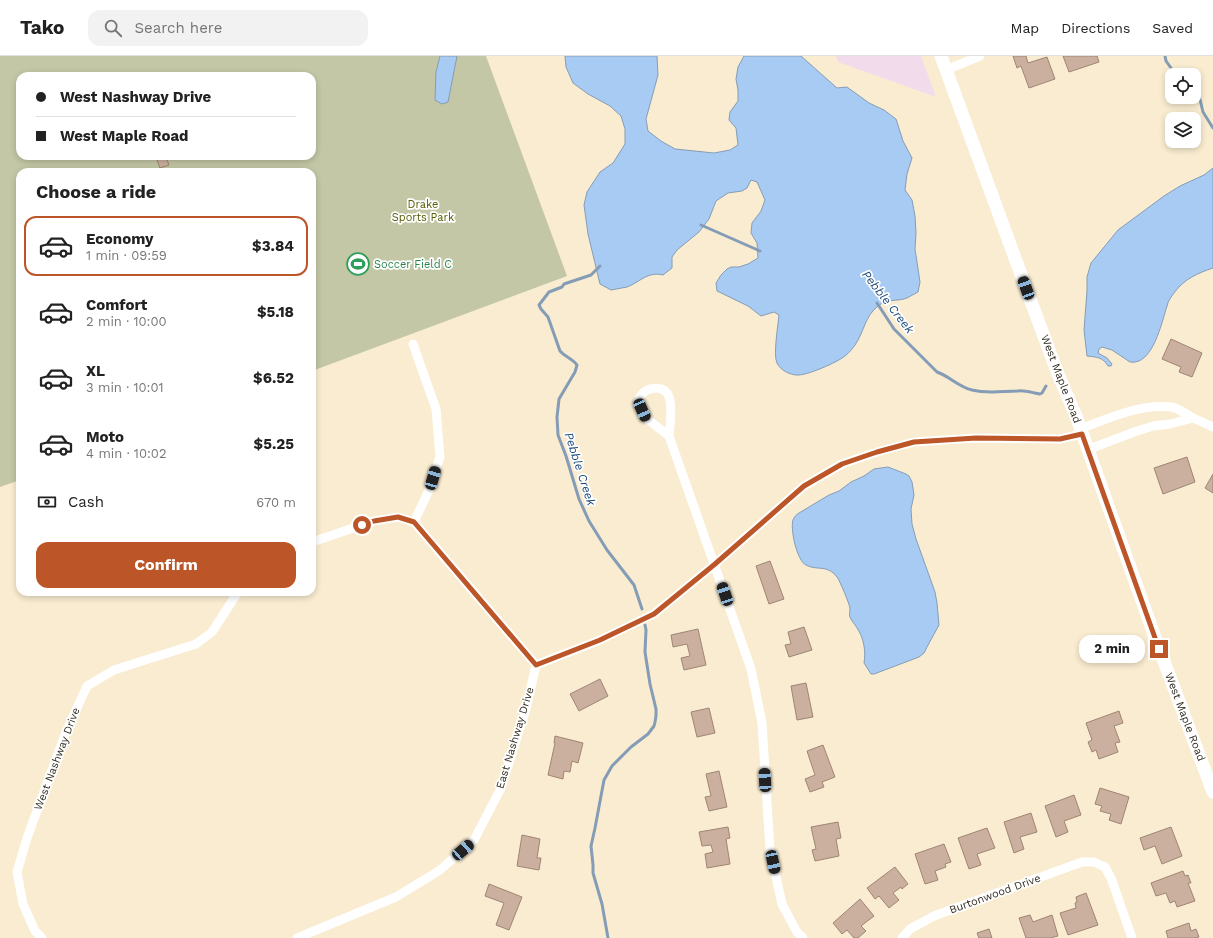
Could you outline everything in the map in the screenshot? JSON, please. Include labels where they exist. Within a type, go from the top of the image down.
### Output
[{"type":"main road","name":"West Maple Road","points":[[942,56],[1026,288],[1081,431],[1156,640],[1213,792]]},
{"type":"street","points":[[946,70],[980,56]]},
{"type":"street","points":[[413,344],[436,408],[440,457],[430,488],[414,522]]},
{"type":"street","points":[[669,436],[646,418],[638,401],[642,394],[648,389],[661,389],[665,391],[669,397],[671,413],[669,436],[751,669],[762,723],[770,848],[782,904],[797,932],[803,938]]},
{"type":"street","points":[[316,541],[374,521],[398,517],[414,522],[536,665],[600,640],[654,614],[715,564],[804,486],[842,464],[877,452],[914,442],[976,438],[1060,439],[1141,409],[1156,407],[1172,407],[1213,427]]},
{"type":"street","points":[[1087,450],[1147,428],[1193,418]]},
{"type":"street","name":"West Nashway Drive","points":[[42,938],[35,931],[23,904],[17,872],[27,838],[66,732],[87,686],[114,670],[196,644],[212,632],[235,596]]},
{"type":"street","name":"East Nashway Drive","points":[[297,938],[396,897],[440,870],[474,840],[501,788],[526,709],[536,665]]},
{"type":"street","name":"Burtonwood Drive","points":[[902,938],[910,929],[934,916],[1082,862],[1094,862],[1105,867],[1111,878],[1132,938]]},
{"type":"shaded area","points":[[836,56],[921,56],[936,97],[838,62]]},
{"type":"green space","name":"Drake Sports Park","points":[[0,56],[486,56],[567,276],[316,370],[316,168],[16,168],[16,481],[0,487]]},
{"type":"water","points":[[440,56],[457,56],[448,102],[442,104],[435,100],[436,72]]},
{"type":"water","points":[[565,56],[657,56],[658,75],[646,119],[648,131],[675,149],[714,153],[730,150],[738,145],[736,128],[729,120],[730,112],[738,101],[736,79],[738,67],[744,56],[801,56],[837,88],[847,87],[869,103],[884,110],[896,119],[903,141],[912,158],[907,174],[905,190],[912,200],[915,216],[915,249],[920,282],[918,292],[907,298],[885,302],[878,306],[867,319],[854,346],[848,353],[836,362],[801,375],[791,374],[783,370],[778,366],[775,354],[779,315],[774,312],[761,316],[748,306],[717,291],[716,283],[727,269],[748,264],[758,258],[757,243],[751,233],[752,223],[761,211],[765,200],[757,182],[751,180],[747,188],[742,191],[728,193],[716,201],[709,219],[699,232],[677,250],[672,257],[672,268],[663,275],[653,274],[627,287],[611,290],[600,284],[588,234],[584,205],[587,192],[600,172],[613,163],[625,144],[625,129],[621,116],[610,106],[588,94],[573,83],[566,67]]},
{"type":"water","points":[[1213,168],[1213,268],[1192,277],[1182,284],[1174,293],[1168,302],[1155,341],[1145,357],[1138,361],[1130,362],[1112,350],[1102,347],[1099,349],[1098,353],[1107,358],[1112,364],[1111,366],[1108,366],[1102,359],[1087,356],[1084,330],[1087,277],[1091,263],[1118,230],[1164,196],[1180,186],[1204,175]]},
{"type":"water","points":[[888,467],[906,474],[912,482],[914,495],[911,509],[912,524],[935,592],[939,625],[924,653],[919,657],[871,674],[864,663],[865,650],[863,641],[850,617],[850,608],[837,577],[829,570],[810,567],[803,562],[797,551],[792,524],[793,519],[797,515],[829,495],[839,491],[851,482],[874,469]]},
{"type":"building","points":[[1013,56],[1026,56],[1028,63],[1047,57],[1055,79],[1029,88],[1021,66],[1017,68]]},
{"type":"building","points":[[1063,56],[1097,56],[1099,62],[1069,72]]},
{"type":"building","points":[[157,160],[167,160],[169,165],[160,168]]},
{"type":"building","points":[[1171,339],[1202,353],[1192,377],[1179,372],[1181,367],[1162,359]]},
{"type":"building","points":[[1187,457],[1195,482],[1163,494],[1154,468]]},
{"type":"building","points":[[1213,474],[1213,493],[1205,488]]},
{"type":"building","points":[[770,561],[784,599],[769,604],[756,566]]},
{"type":"building","points":[[804,627],[812,650],[789,657],[785,645],[791,644],[788,632]]},
{"type":"building","points":[[698,629],[706,665],[684,670],[681,658],[690,656],[687,644],[673,647],[671,635]]},
{"type":"building","points":[[600,679],[608,696],[579,711],[570,694]]},
{"type":"building","points":[[806,683],[813,717],[797,720],[791,686]]},
{"type":"building","points":[[709,708],[715,733],[697,737],[691,712]]},
{"type":"building","points":[[1119,711],[1123,723],[1114,726],[1120,742],[1115,743],[1118,752],[1099,759],[1096,750],[1092,752],[1088,742],[1092,740],[1086,723]]},
{"type":"building","points":[[555,736],[583,743],[578,763],[572,761],[570,772],[564,771],[563,779],[548,775],[555,743]]},
{"type":"building","points":[[823,745],[835,777],[822,782],[824,787],[810,792],[805,779],[815,775],[807,751]]},
{"type":"building","points":[[719,771],[727,807],[709,811],[705,797],[711,796],[706,774]]},
{"type":"building","points":[[1100,788],[1129,797],[1121,824],[1109,820],[1111,814],[1100,811],[1102,806],[1095,804]]},
{"type":"building","points":[[1074,795],[1081,815],[1064,821],[1068,832],[1056,837],[1045,806]]},
{"type":"building","points":[[1031,813],[1037,832],[1020,837],[1024,849],[1014,853],[1004,822]]},
{"type":"building","points":[[838,822],[841,838],[836,839],[839,856],[815,861],[812,850],[816,849],[811,827]]},
{"type":"building","points":[[728,827],[730,838],[726,839],[730,864],[707,868],[705,854],[713,852],[711,845],[702,846],[699,832]]},
{"type":"building","points":[[1171,827],[1182,856],[1162,864],[1155,846],[1144,850],[1140,838]]},
{"type":"building","points":[[987,828],[995,848],[977,854],[981,865],[969,869],[958,838]]},
{"type":"building","points":[[522,835],[540,839],[537,858],[541,858],[539,870],[517,866]]},
{"type":"building","points":[[944,844],[951,862],[945,864],[946,867],[935,871],[938,880],[925,884],[915,854]]},
{"type":"building","points":[[895,867],[908,884],[902,889],[901,887],[893,893],[899,900],[889,908],[879,896],[875,899],[867,888]]},
{"type":"building","points":[[1183,871],[1185,876],[1188,875],[1191,883],[1188,883],[1195,901],[1177,907],[1175,901],[1170,903],[1166,893],[1156,896],[1151,883]]},
{"type":"building","points":[[489,884],[522,897],[509,930],[496,925],[504,903],[485,896]]},
{"type":"building","points":[[1086,893],[1098,925],[1068,935],[1060,913],[1076,908],[1076,897]]},
{"type":"building","points":[[860,899],[874,916],[861,926],[866,931],[858,938],[854,938],[847,930],[842,934],[833,923]]},
{"type":"building","points":[[1030,915],[1033,922],[1052,915],[1058,936],[1050,938],[1026,938],[1019,918]]},
{"type":"building","points":[[1189,923],[1191,931],[1196,929],[1199,937],[1168,938],[1166,931]]},
{"type":"building","points":[[989,929],[992,938],[979,938],[977,933]]},
{"type":"waterway","name":"Pebble Creek","points":[[1165,56],[1166,61],[1171,68]]},
{"type":"waterway","name":"Pebble Creek","points":[[1201,104],[1203,112],[1213,128]]},
{"type":"waterway","name":"Pebble Creek","points":[[701,225],[760,251]]},
{"type":"waterway","name":"Pebble Creek","points":[[600,266],[591,275],[564,284],[562,287],[549,292],[539,305],[548,317],[560,351],[577,365],[575,372],[559,399],[557,417],[558,435],[579,499],[589,521],[607,550],[634,585],[642,609]]},
{"type":"waterway","name":"Pebble Creek","points":[[877,303],[894,329],[937,372],[967,389],[984,392],[1026,391],[1040,394],[1046,386]]},
{"type":"waterway","name":"Pebble Creek","points":[[608,938],[602,904],[593,873],[591,846],[604,780],[612,766],[631,747],[648,734],[655,722],[656,709],[645,652],[645,625]]},
{"type":"place","name":"Soccer Field C","points":[[358,264]]},
{"type":"route","points":[[362,525],[374,521],[398,517],[414,522],[536,665],[600,640],[654,614],[715,564],[804,486],[842,464],[877,452],[914,442],[976,438],[1060,439],[1082,434],[1159,649]]}]
